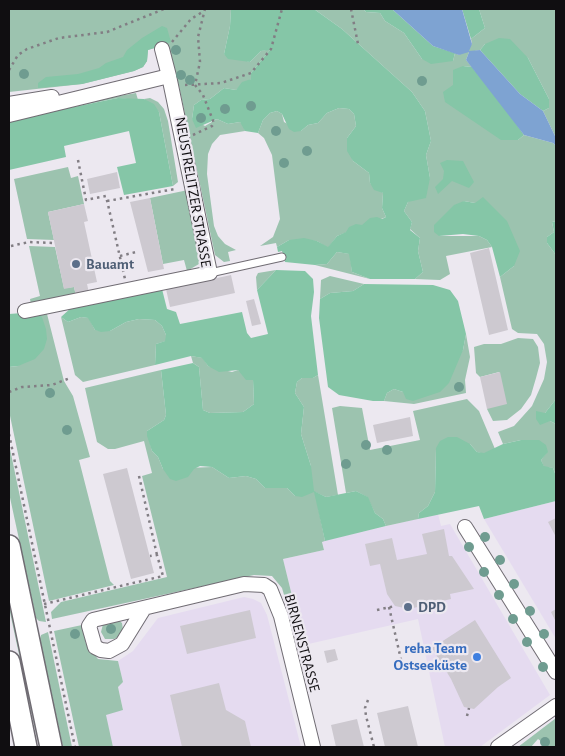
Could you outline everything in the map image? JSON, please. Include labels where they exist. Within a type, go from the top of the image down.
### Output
[{"type":"main road","points":[[9,546],[51,747]]},
{"type":"main road","points":[[9,662],[26,747]]},
{"type":"street","name":"NEUSTRELITZER STRASSE","points":[[25,311],[210,273],[184,142],[162,49]]},
{"type":"street","points":[[9,104],[34,99],[170,82]]},
{"type":"street","points":[[9,116],[100,92]]},
{"type":"street","points":[[465,527],[556,672]]},
{"type":"street","name":"BIRNENSTRASSE","points":[[143,610],[244,584],[264,585],[270,590],[281,616],[313,747]]},
{"type":"street","points":[[498,747],[556,706]]},
{"type":"lane","points":[[210,273],[282,257]]},
{"type":"path","points":[[9,70],[18,55],[27,49],[59,38],[107,32],[164,9]]},
{"type":"path","points":[[184,142],[214,123],[203,95],[195,85],[196,73],[200,62],[198,38],[206,9]]},
{"type":"path","points":[[162,49],[171,42],[191,19],[206,9]]},
{"type":"path","points":[[170,82],[195,85],[221,83],[250,73],[271,50],[282,9]]},
{"type":"path","points":[[352,9],[358,44]]},
{"type":"path","points":[[78,160],[86,200],[106,196],[128,290]]},
{"type":"path","points":[[107,201],[175,188]]},
{"type":"path","points":[[11,246],[29,242],[54,243]]},
{"type":"path","points":[[120,256],[136,252]]},
{"type":"path","points":[[9,392],[22,387],[52,385],[70,378]]},
{"type":"path","points":[[9,434],[75,747]]},
{"type":"path","points":[[44,604],[163,576],[138,476]]},
{"type":"path","points":[[150,556],[157,555]]},
{"type":"path","points":[[377,610],[396,606]]},
{"type":"path","points":[[389,608],[402,664]]},
{"type":"path","points":[[368,700],[365,708],[366,716],[374,747]]},
{"type":"path","points":[[467,716],[469,708]]},
{"type":"shaded area","points":[[556,501],[556,639],[484,519]]},
{"type":"shaded area","points":[[438,514],[441,526],[450,524],[550,695],[480,747],[445,747],[418,619],[304,645],[283,559],[324,550],[322,541]]},
{"type":"shaded area","points":[[244,597],[261,603],[267,615],[301,747],[113,747],[105,714],[123,710],[118,687],[123,682],[118,661],[133,651],[158,618]]},
{"type":"green space","points":[[9,9],[231,9],[230,26],[224,54],[250,62],[261,51],[271,49],[251,73],[251,79],[236,90],[224,88],[210,99],[201,100],[194,105],[192,119],[205,126],[217,119],[228,124],[240,122],[244,126],[245,131],[220,135],[212,144],[208,154],[207,174],[214,226],[218,236],[225,244],[236,250],[228,252],[230,261],[224,262],[215,255],[179,86],[166,45],[148,50],[147,61],[143,67],[134,71],[82,84],[9,92]]},
{"type":"green space","points":[[231,9],[314,9],[342,29],[412,92],[425,111],[431,141],[426,155],[430,178],[426,198],[408,202],[404,211],[412,222],[410,230],[420,238],[418,251],[423,272],[415,279],[370,279],[352,272],[349,254],[337,252],[327,264],[315,265],[285,262],[282,251],[278,252],[277,247],[289,240],[304,238],[317,241],[328,247],[337,236],[346,232],[349,227],[356,224],[362,225],[370,218],[377,217],[382,219],[386,217],[382,208],[383,193],[374,190],[370,183],[369,173],[353,161],[347,151],[347,138],[356,126],[354,114],[349,109],[339,108],[327,113],[318,123],[308,125],[301,131],[294,132],[289,129],[282,114],[277,111],[270,113],[263,120],[258,133],[245,131],[240,122],[228,124],[217,119],[196,128],[192,119],[194,105],[201,100],[210,99],[224,88],[236,90],[242,82],[251,79],[251,73],[270,50],[261,51],[250,62],[228,59],[224,54],[230,26]]},
{"type":"green space","points":[[314,9],[363,9],[366,12],[380,13],[385,21],[404,33],[422,59],[453,61],[455,53],[459,55],[472,44],[471,39],[485,28],[479,9],[556,9],[556,138],[543,111],[549,108],[549,99],[528,58],[485,44],[480,50],[469,52],[466,60],[472,67],[463,66],[518,140],[524,135],[553,143],[556,146],[556,221],[552,222],[554,232],[547,237],[547,243],[556,255],[556,399],[545,413],[550,421],[556,424],[556,476],[553,468],[544,467],[541,460],[547,452],[521,440],[503,444],[498,432],[514,426],[532,406],[544,379],[547,362],[544,344],[537,334],[518,333],[512,329],[500,277],[514,266],[475,203],[464,201],[439,236],[479,236],[487,240],[492,247],[446,256],[450,274],[440,280],[415,279],[423,272],[418,251],[420,238],[410,229],[412,222],[404,211],[408,202],[430,178],[426,155],[431,141],[425,111],[412,92],[342,29]]},
{"type":"green space","points":[[363,9],[392,9],[433,46],[455,53],[453,61],[431,64],[422,59],[404,33],[385,21],[380,13],[366,12]]},
{"type":"green space","points":[[462,9],[479,9],[485,28],[471,39]]},
{"type":"green space","points":[[162,26],[167,28],[171,42],[148,50],[147,61],[143,67],[82,84],[38,88],[38,83],[46,77],[78,74],[99,68],[106,63],[123,57],[127,50],[142,38]]},
{"type":"green space","points":[[499,38],[510,39],[528,58],[549,99],[549,108],[543,111],[520,94],[480,50],[485,44]]},
{"type":"green space","points":[[463,66],[472,67],[504,106],[524,135],[518,140],[501,140],[445,102],[443,92],[453,85],[453,70]]},
{"type":"green space","points":[[136,93],[138,100],[118,98],[27,116],[67,105]]},
{"type":"green space","points":[[118,98],[144,99],[154,104],[159,112],[173,186],[124,195],[117,167],[136,163],[129,131],[64,146],[66,157],[9,170],[9,120]]},
{"type":"green space","points":[[150,98],[158,102],[164,109],[168,121],[178,182],[173,186],[159,112],[144,99]]},
{"type":"green space","points":[[339,108],[349,109],[354,114],[356,126],[347,138],[353,161],[369,173],[370,183],[383,193],[382,208],[386,217],[337,236],[328,248],[317,241],[289,240],[277,247],[276,243],[260,246],[273,237],[280,219],[272,155],[264,138],[258,133],[263,120],[270,113],[277,111],[282,114],[284,122],[301,131],[308,125],[318,123],[327,113]]},
{"type":"green space","points":[[447,160],[463,161],[474,182],[469,188],[452,181],[438,194],[435,187],[443,179],[444,171],[440,163]]},
{"type":"green space","points":[[68,167],[71,178],[78,176],[84,204],[48,212],[54,240],[27,239],[14,179]]},
{"type":"green space","points":[[188,190],[202,255],[199,264],[187,271],[184,260],[163,264],[150,198]]},
{"type":"green space","points":[[483,197],[507,221],[520,251],[514,266],[500,277],[492,247],[487,240],[479,236],[463,234],[439,236],[434,232],[434,225],[454,205],[464,201],[475,203]]},
{"type":"green space","points":[[556,221],[556,255],[547,243],[547,237],[554,232],[552,222]]},
{"type":"green space","points":[[29,246],[55,247],[64,288],[74,287],[76,296],[31,305],[30,299],[40,296]]},
{"type":"green space","points":[[337,252],[350,254],[352,272],[370,279],[315,265],[327,264]]},
{"type":"green space","points":[[276,270],[257,290],[256,277],[258,273]]},
{"type":"green space","points":[[276,270],[305,271],[313,279],[314,292],[311,316],[318,375],[313,378],[302,378],[297,382],[295,393],[304,407],[301,434],[311,466],[314,491],[326,497],[356,491],[368,497],[375,513],[383,519],[386,526],[325,541],[314,492],[302,497],[295,496],[287,488],[265,488],[256,479],[246,476],[229,478],[212,467],[200,466],[194,469],[188,477],[176,481],[170,479],[158,457],[152,451],[147,436],[147,431],[164,420],[166,415],[161,370],[193,363],[199,367],[203,410],[210,413],[243,412],[254,404],[253,380],[246,380],[238,370],[219,372],[208,366],[202,358],[191,356],[155,365],[156,344],[165,341],[166,335],[162,326],[155,320],[139,319],[126,322],[110,331],[101,332],[95,330],[88,318],[81,317],[68,322],[61,317],[72,307],[162,289],[167,309],[176,312],[180,324],[242,312],[247,333],[251,338],[268,334],[257,290]]},
{"type":"green space","points":[[330,276],[364,284],[353,291],[330,293],[320,299],[321,280]]},
{"type":"green space","points":[[364,284],[433,285],[450,290],[458,301],[466,334],[463,350],[449,383],[440,392],[413,401],[406,399],[403,392],[394,389],[387,393],[384,401],[373,401],[339,395],[328,387],[319,318],[320,299],[330,293],[353,291]]},
{"type":"green space","points":[[46,310],[64,381],[73,396],[90,457],[79,460],[110,581],[114,585],[49,601],[9,411],[9,367],[18,366],[36,312]]},
{"type":"green space","points":[[36,312],[42,317],[46,329],[47,339],[44,349],[35,359],[18,366],[9,367],[9,314]]},
{"type":"green space","points":[[61,317],[68,322],[81,317],[89,318],[95,330],[110,331],[126,322],[139,319],[155,320],[162,326],[166,335],[166,341],[156,344],[155,365],[83,382],[75,375]]},
{"type":"green space","points":[[466,334],[470,357],[465,380],[466,393],[414,404],[384,401],[387,393],[394,389],[403,392],[463,350]]},
{"type":"green space","points":[[518,338],[533,339],[538,347],[540,363],[531,395],[521,409],[507,420],[493,421],[487,409],[499,372],[480,377],[476,373],[474,347],[484,344],[501,344]]},
{"type":"green space","points":[[191,356],[203,358],[208,366],[232,372],[238,370],[253,380],[254,404],[243,412],[210,413],[203,410],[199,367],[193,363]]},
{"type":"green space","points":[[161,370],[166,415],[164,420],[147,431],[152,451],[158,457],[163,469],[212,467],[229,478],[246,476],[256,479],[265,488],[287,488],[295,496],[311,466],[301,434],[304,407],[295,393],[297,382],[302,378],[313,378],[318,375],[338,495],[326,497],[315,492],[325,541],[322,542],[324,550],[283,559],[294,604],[287,605],[282,588],[272,576],[254,575],[52,619],[51,612],[61,602],[167,577],[142,476],[152,473],[144,441],[115,449],[108,449],[97,442],[85,388]]},
{"type":"green space","points":[[467,399],[479,411],[495,449],[484,454],[477,452],[470,444],[436,449],[435,492],[428,506],[419,513],[418,519],[386,526],[383,519],[375,513],[367,497],[356,491],[346,493],[332,408],[340,406],[362,408],[370,450],[420,440],[413,411]]},
{"type":"green space","points":[[556,399],[556,424],[550,421],[540,425],[536,419],[536,411],[545,413]]},
{"type":"green space","points":[[448,437],[457,437],[470,444],[477,452],[484,453],[503,444],[521,440],[539,440],[546,445],[548,452],[541,460],[544,466],[553,468],[556,476],[556,501],[484,519],[479,506],[418,519],[419,513],[428,506],[435,492],[436,448],[440,441]]},
{"type":"green space","points":[[9,444],[46,622],[39,621],[36,618],[9,493]]},
{"type":"green space","points":[[9,572],[46,747],[39,747],[9,608]]},
{"type":"green space","points":[[118,620],[122,623],[123,630],[114,639],[105,639],[101,632],[103,624]]},
{"type":"green space","points":[[82,625],[86,644],[98,659],[118,661],[123,682],[118,687],[123,710],[106,715],[113,747],[79,747],[54,631]]},
{"type":"green space","points":[[48,632],[72,747],[63,747],[40,639],[41,635]]},
{"type":"green space","points":[[556,718],[556,747],[549,747],[538,739],[531,747],[518,747]]},
{"type":"water","points":[[392,9],[462,9],[472,44],[469,51],[480,50],[520,94],[543,111],[556,138],[556,146],[553,143],[524,135],[466,60],[469,52],[459,55],[433,46]]},
{"type":"building","points":[[117,172],[120,188],[90,194],[87,179]]},
{"type":"building","points":[[150,198],[164,269],[148,272],[130,202]]},
{"type":"building","name":"Bauamt","points":[[84,204],[88,221],[84,222],[97,282],[87,284],[89,293],[76,296],[74,287],[64,289],[48,212]]},
{"type":"building","points":[[489,248],[508,330],[489,335],[470,253]]},
{"type":"building","points":[[231,275],[235,293],[170,307],[166,289]]},
{"type":"building","points":[[254,299],[261,324],[252,326],[246,301]]},
{"type":"building","points":[[500,372],[507,404],[487,409],[480,377]]},
{"type":"building","points":[[410,417],[413,436],[377,443],[373,425]]},
{"type":"building","points":[[127,468],[154,573],[131,579],[103,474]]},
{"type":"building","points":[[556,518],[556,537],[548,522]]},
{"type":"building","points":[[444,529],[449,556],[452,556],[474,589],[450,594],[451,599],[409,609],[395,606],[387,594],[380,564],[370,566],[365,544],[392,538],[397,560],[427,554],[422,534]]},
{"type":"building","points":[[556,609],[556,622],[551,612]]},
{"type":"building","points":[[250,610],[256,638],[187,654],[180,626]]},
{"type":"building","points":[[475,620],[511,678],[474,709],[464,707],[451,679],[432,648]]},
{"type":"building","points":[[335,649],[338,660],[327,663],[324,651]]},
{"type":"building","points":[[219,683],[226,710],[245,721],[251,747],[182,747],[170,695]]},
{"type":"building","points":[[408,706],[418,747],[385,747],[377,713]]},
{"type":"building","points":[[357,719],[364,747],[336,747],[331,725]]},
{"type":"place","name":"Bauamt","points":[[76,264]]},
{"type":"place","name":"DPD","points":[[408,607]]},
{"type":"place","name":"reha Team Ostseeküste","points":[[477,657]]}]
